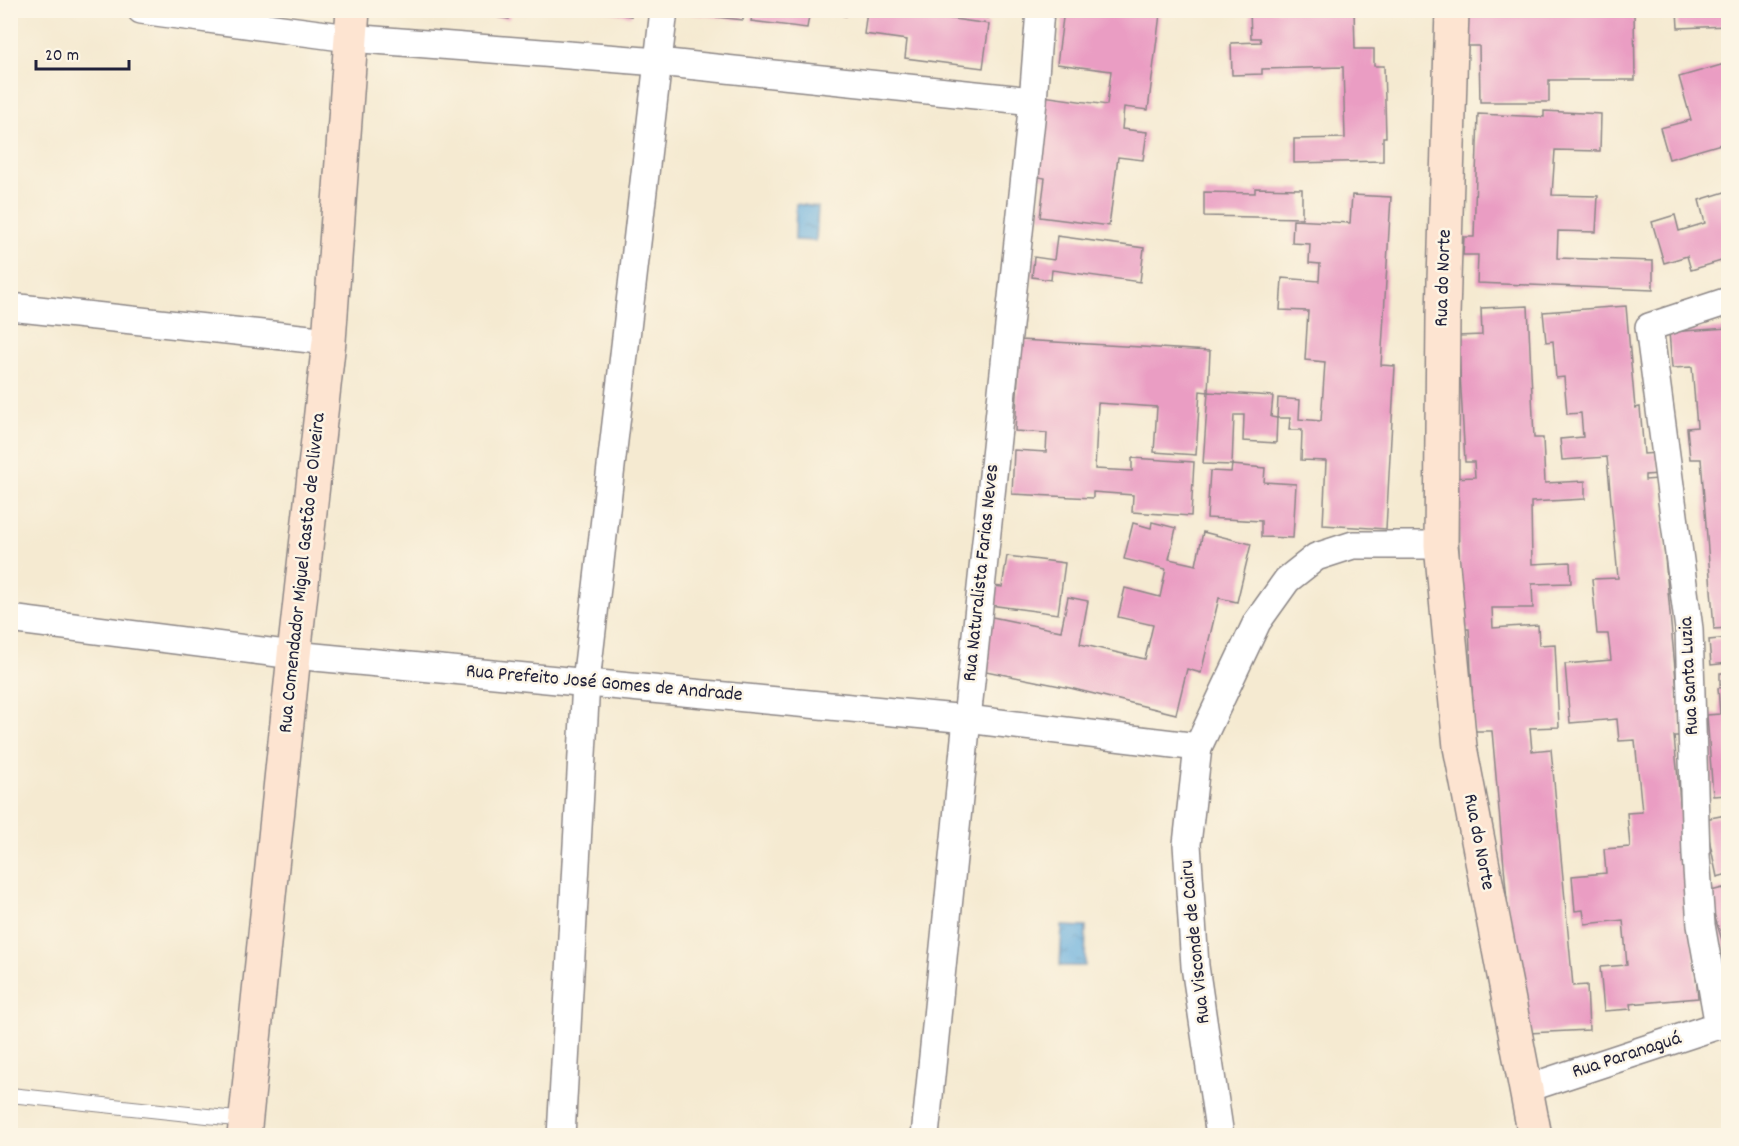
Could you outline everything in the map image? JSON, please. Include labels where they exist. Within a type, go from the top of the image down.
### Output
[{"type":"main road","name":"Rua do Norte","points":[[1452,10],[1443,315],[1441,545],[1460,747],[1535,1136]]},
{"type":"main road","name":"Rua Comendador Miguel Gastão de Oliveira","points":[[245,1128],[329,341],[351,24]]},
{"type":"street","points":[[141,10],[351,24],[658,62],[1033,101]]},
{"type":"street","points":[[561,1136],[586,682],[664,10]]},
{"type":"street","name":"Rua Naturalista Farias Neves","points":[[925,1136],[1033,101],[1040,10]]},
{"type":"street","name":"Rua Santa Luzia","points":[[1724,1024],[1701,926],[1689,629],[1649,327],[1728,301]]},
{"type":"street","points":[[10,307],[329,341]]},
{"type":"street","points":[[1198,747],[1257,622],[1287,580],[1316,557],[1353,545],[1441,545]]},
{"type":"street","name":"Rua Prefeito José Gomes de Andrade","points":[[10,619],[294,655],[967,719],[1198,747]]},
{"type":"street","name":"Rua Visconde de Cairu","points":[[1198,747],[1186,844],[1195,966],[1220,1136]]},
{"type":"street","name":"Rua Paranaguá","points":[[1525,1089],[1724,1024]]},
{"type":"lane","points":[[10,1095],[245,1128]]},
{"type":"water","points":[[796,204],[818,207],[816,241],[795,240]]},
{"type":"water","points":[[1062,926],[1086,927],[1085,966],[1060,966]]},
{"type":"building","points":[[465,10],[510,10],[509,19],[464,13]]},
{"type":"building","points":[[600,10],[632,10],[631,16]]},
{"type":"building","points":[[691,10],[745,10],[743,20],[690,14]]},
{"type":"building","points":[[753,10],[810,10],[807,28],[751,21]]},
{"type":"building","points":[[815,10],[847,10],[846,16]]},
{"type":"building","points":[[867,10],[911,10],[910,13],[989,24],[983,68],[905,58],[907,40],[864,34]]},
{"type":"building","points":[[944,10],[989,10],[988,18]]},
{"type":"building","points":[[1064,10],[1132,10],[1160,14],[1148,110],[1124,107],[1122,129],[1147,132],[1143,160],[1118,157],[1109,226],[1040,217],[1045,178],[1033,176],[1043,96],[1107,105],[1111,71],[1057,64]]},
{"type":"building","points":[[1250,10],[1354,10],[1355,49],[1374,49],[1374,66],[1384,66],[1386,137],[1383,137],[1383,161],[1294,163],[1294,139],[1345,138],[1343,67],[1262,69],[1262,74],[1232,75],[1231,43],[1261,42],[1260,38],[1251,38]]},
{"type":"building","points":[[1475,10],[1634,10],[1635,80],[1549,80],[1549,102],[1480,102],[1479,46],[1468,46],[1467,15],[1476,15]]},
{"type":"building","points":[[1677,10],[1728,10],[1728,26],[1678,28]]},
{"type":"building","points":[[1728,63],[1728,142],[1669,159],[1660,128],[1691,120],[1679,77]]},
{"type":"building","points":[[1544,111],[1601,114],[1600,151],[1555,150],[1552,195],[1598,196],[1596,232],[1558,231],[1557,258],[1653,261],[1653,290],[1477,283],[1478,255],[1463,255],[1464,237],[1474,237],[1478,114],[1544,117]]},
{"type":"building","points":[[1255,188],[1302,189],[1302,218],[1204,216],[1204,192],[1255,193]]},
{"type":"building","points":[[1728,191],[1728,259],[1691,270],[1687,256],[1664,263],[1652,222],[1675,215],[1679,231],[1705,223],[1699,200]]},
{"type":"building","points":[[1352,195],[1391,197],[1381,365],[1395,366],[1386,529],[1323,525],[1326,461],[1301,460],[1302,430],[1289,430],[1290,418],[1277,418],[1278,398],[1300,400],[1299,419],[1321,421],[1325,362],[1305,360],[1308,311],[1280,310],[1282,278],[1319,281],[1320,264],[1309,263],[1310,244],[1292,243],[1293,220],[1350,223]]},
{"type":"building","points":[[1057,236],[1144,248],[1140,282],[1052,270],[1051,280],[1032,277],[1034,257],[1054,260]]},
{"type":"building","points":[[1528,306],[1534,438],[1543,438],[1545,483],[1585,481],[1585,499],[1531,502],[1532,564],[1570,562],[1571,583],[1532,584],[1533,608],[1492,608],[1493,628],[1538,625],[1539,645],[1555,644],[1559,727],[1530,728],[1532,751],[1551,749],[1573,986],[1587,985],[1589,1030],[1528,1033],[1515,991],[1492,731],[1474,731],[1469,629],[1454,629],[1460,609],[1458,505],[1452,505],[1451,478],[1475,477],[1474,462],[1465,462],[1458,336],[1482,335],[1481,308]]},
{"type":"building","points":[[1626,306],[1635,408],[1640,407],[1644,454],[1657,453],[1659,474],[1645,475],[1645,480],[1658,479],[1681,736],[1674,736],[1698,998],[1630,1004],[1631,1009],[1604,1011],[1600,967],[1627,965],[1623,920],[1585,924],[1583,910],[1575,911],[1572,876],[1606,873],[1604,849],[1630,847],[1627,813],[1642,812],[1635,740],[1619,741],[1617,719],[1570,723],[1565,664],[1611,660],[1608,634],[1597,634],[1592,579],[1618,578],[1607,457],[1562,460],[1560,439],[1583,437],[1581,413],[1567,414],[1564,377],[1556,378],[1553,341],[1546,342],[1543,312]]},
{"type":"building","points":[[1728,328],[1728,628],[1714,629],[1701,459],[1690,459],[1687,428],[1697,427],[1692,367],[1672,368],[1669,332]]},
{"type":"building","points":[[1020,340],[1210,351],[1208,392],[1200,391],[1196,455],[1154,452],[1157,407],[1098,403],[1095,469],[1132,471],[1132,458],[1194,462],[1191,516],[1132,512],[1133,495],[1093,492],[1093,498],[1012,494],[1014,450],[1046,452],[1047,433],[1015,431]]},
{"type":"building","points":[[1208,392],[1273,396],[1271,417],[1277,418],[1276,443],[1243,441],[1244,415],[1234,415],[1232,465],[1203,464]]},
{"type":"building","points":[[1232,465],[1265,468],[1264,482],[1296,484],[1293,538],[1261,537],[1261,521],[1207,518],[1210,471],[1231,472]]},
{"type":"building","points":[[1152,522],[1176,528],[1169,559],[1196,565],[1203,532],[1251,544],[1237,602],[1219,598],[1201,673],[1187,669],[1176,714],[1070,688],[976,669],[987,616],[1061,631],[1068,597],[1088,601],[1080,644],[1145,659],[1153,625],[1118,617],[1125,588],[1160,597],[1166,569],[1124,559],[1133,523],[1151,528]]},
{"type":"building","points":[[1007,556],[1065,563],[1058,614],[990,605],[992,586],[1002,587]]},
{"type":"building","points":[[1728,638],[1728,663],[1711,665],[1709,640]]},
{"type":"building","points":[[1720,673],[1728,673],[1728,684],[1720,685]]},
{"type":"building","points":[[1728,687],[1728,795],[1713,796],[1707,715],[1720,714],[1718,688]]},
{"type":"building","points":[[1726,815],[1728,874],[1717,877],[1705,819]]},
{"type":"building","points":[[1723,888],[1728,897],[1728,959],[1707,892]]}]
